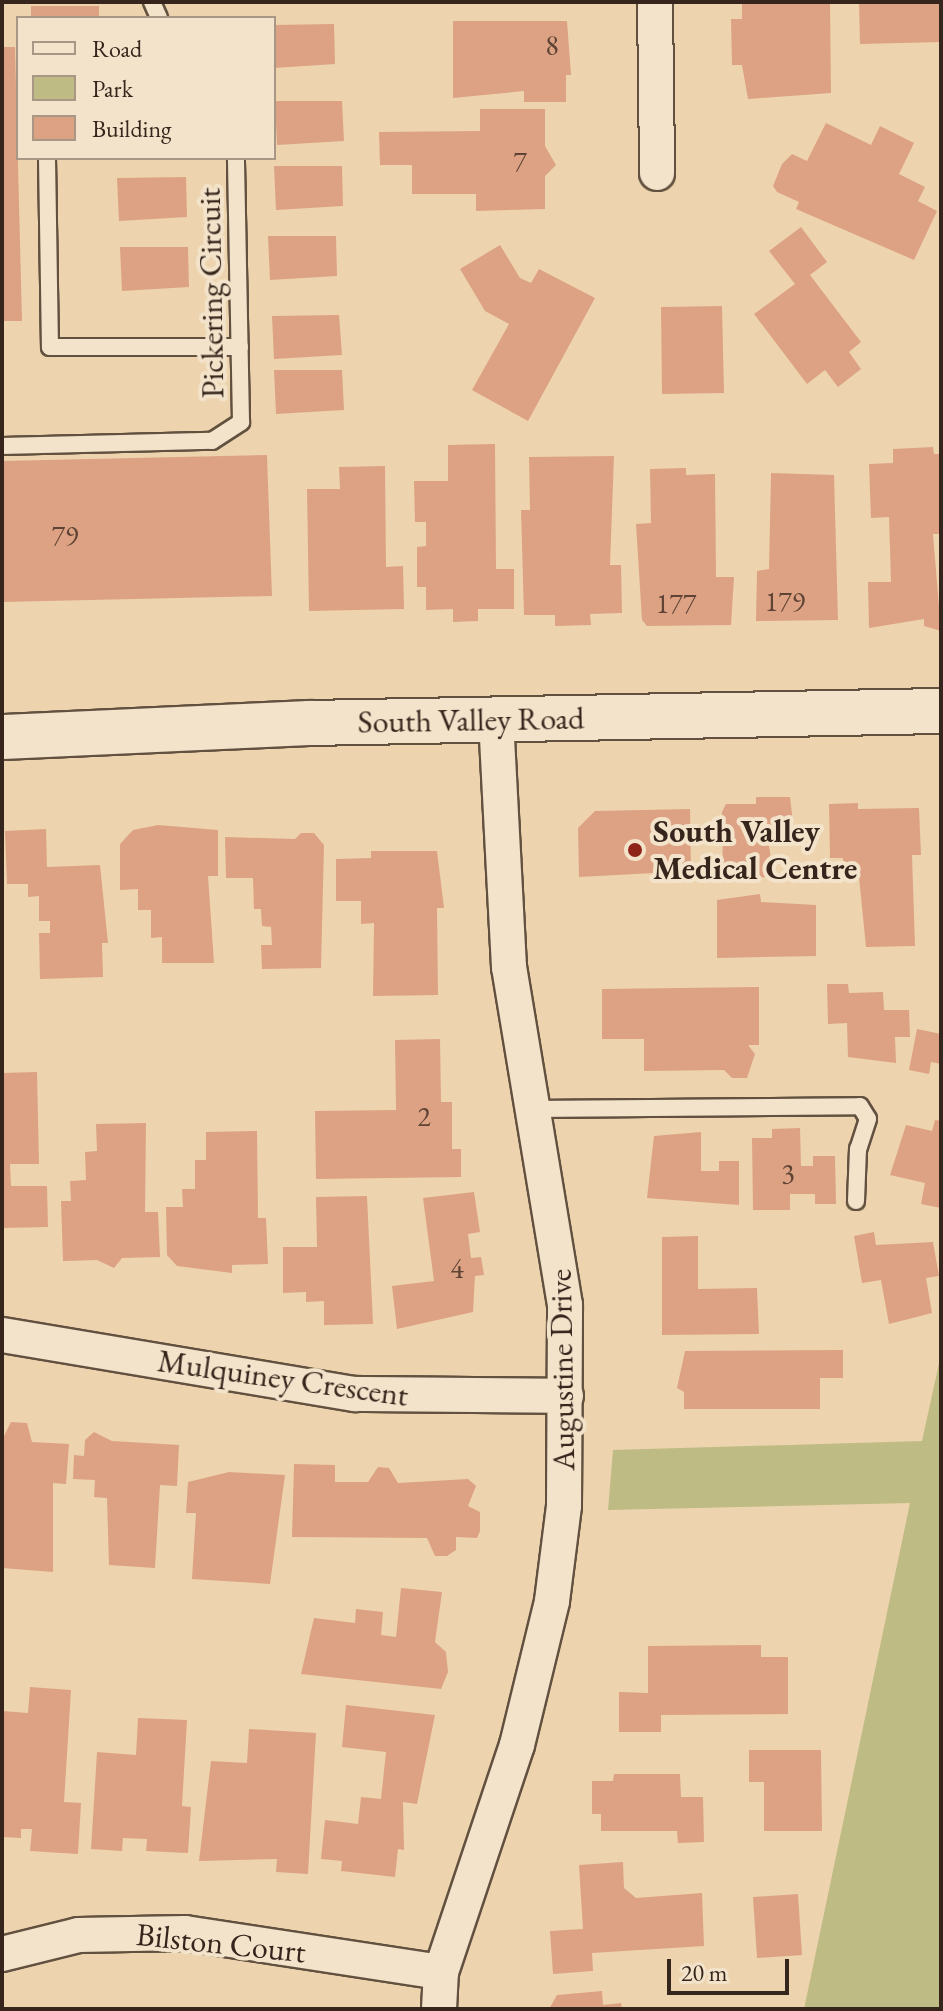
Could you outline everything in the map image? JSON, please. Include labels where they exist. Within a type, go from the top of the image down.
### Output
[{"type":"main road","name":"South Valley Road","points":[[2,737],[496,719],[941,711]]},
{"type":"street","points":[[655,2],[657,173]]},
{"type":"street","name":"Augustine Drive","points":[[439,2009],[441,1972],[517,1745],[552,1601],[564,1506],[566,1396],[556,1222],[532,1109],[509,967],[496,719]]},
{"type":"street","name":"Mulquiney Crescent","points":[[2,1335],[355,1394],[566,1396]]},
{"type":"street","name":"Bilston Court","points":[[2,1954],[78,1935],[185,1933],[441,1972]]},
{"type":"lane","points":[[47,160],[50,347],[240,347]]},
{"type":"lane","name":"Pickering Circuit","points":[[2,446],[212,441],[241,422],[236,160]]},
{"type":"lane","points":[[532,1109],[860,1106],[868,1119],[858,1149],[856,1201]]},
{"type":"green space","points":[[941,1354],[941,2009],[804,2009],[910,1503],[608,1510],[613,1450],[922,1441]]},
{"type":"building","points":[[742,2],[830,3],[831,93],[748,99],[742,65],[732,65],[731,19],[742,19]]},
{"type":"building","points":[[859,2],[940,2],[941,42],[860,44]]},
{"type":"building","points":[[31,6],[99,6],[99,16],[31,16]]},
{"type":"building","points":[[453,21],[567,21],[571,75],[566,75],[566,102],[524,102],[524,91],[453,98]]},
{"type":"building","points":[[334,24],[335,64],[276,68],[276,25]]},
{"type":"building","points":[[2,47],[15,47],[22,321],[2,321]]},
{"type":"building","points":[[276,101],[342,101],[344,141],[277,145]]},
{"type":"building","points":[[480,109],[545,109],[545,146],[556,165],[545,176],[545,209],[476,211],[476,194],[412,194],[412,165],[380,165],[379,132],[480,131]]},
{"type":"building","points":[[826,123],[871,145],[880,126],[914,143],[899,174],[925,187],[918,201],[937,211],[914,260],[796,209],[799,202],[777,192],[773,186],[782,164],[792,154],[807,161]]},
{"type":"building","points":[[274,166],[342,166],[343,206],[276,210]]},
{"type":"building","points":[[186,177],[187,217],[119,221],[117,178]]},
{"type":"building","points":[[801,227],[827,262],[810,275],[861,342],[849,352],[861,369],[838,387],[825,370],[807,384],[754,314],[795,284],[769,251]]},
{"type":"building","points":[[268,236],[336,236],[337,276],[270,280]]},
{"type":"building","points":[[500,245],[520,278],[531,283],[539,269],[595,298],[528,421],[472,390],[509,324],[485,311],[460,269]]},
{"type":"building","points":[[120,247],[188,247],[189,287],[122,291]]},
{"type":"building","points":[[722,306],[724,393],[662,394],[661,307]]},
{"type":"building","points":[[339,315],[342,355],[274,359],[272,316]]},
{"type":"building","points":[[274,370],[342,370],[344,410],[276,414]]},
{"type":"building","points":[[495,444],[496,569],[514,569],[514,609],[478,609],[478,621],[453,622],[453,609],[426,610],[426,587],[417,587],[417,547],[426,546],[426,522],[415,522],[414,481],[448,481],[448,445]]},
{"type":"building","points":[[933,447],[934,454],[941,454],[941,534],[933,534],[941,631],[924,626],[924,619],[869,628],[868,582],[891,582],[889,517],[871,518],[869,464],[893,463],[893,449]]},
{"type":"building","points":[[267,455],[272,596],[2,602],[2,461]]},
{"type":"building","points":[[614,456],[610,565],[621,565],[622,613],[590,614],[591,625],[555,626],[555,615],[524,615],[521,510],[530,510],[529,457]]},
{"type":"building","points":[[385,466],[386,567],[403,566],[404,609],[309,611],[307,489],[340,489],[339,467]]},
{"type":"building","points":[[686,468],[686,475],[715,474],[716,577],[734,577],[731,625],[647,626],[642,620],[636,524],[651,523],[650,469]]},
{"type":"building","points":[[771,473],[834,475],[838,620],[756,621],[757,571],[769,569]]},
{"type":"building","points":[[756,797],[790,797],[795,839],[768,840],[774,877],[723,878],[722,812],[726,804],[756,804]]},
{"type":"building","points":[[858,803],[858,809],[919,808],[921,855],[912,855],[915,946],[866,947],[859,877],[844,877],[843,858],[830,858],[829,804]]},
{"type":"building","name":"South Valley Medical Centre","points":[[690,809],[691,871],[579,877],[578,828],[595,811]]},
{"type":"building","points":[[158,825],[218,830],[218,876],[208,876],[214,963],[162,963],[162,937],[151,938],[151,910],[138,910],[138,889],[120,890],[120,844],[133,830]]},
{"type":"building","points":[[46,829],[47,867],[100,865],[108,943],[102,943],[103,977],[40,979],[39,933],[50,933],[50,921],[39,921],[39,896],[28,897],[28,884],[7,884],[5,831]]},
{"type":"building","points":[[301,833],[314,833],[324,845],[321,968],[262,969],[261,945],[272,945],[271,927],[262,926],[261,909],[254,909],[253,878],[226,878],[225,837],[295,839]]},
{"type":"building","points":[[371,851],[437,851],[444,908],[437,908],[438,995],[373,996],[374,923],[361,924],[361,901],[336,901],[336,859],[371,858]]},
{"type":"building","points":[[760,894],[761,902],[816,905],[816,956],[717,958],[717,900]]},
{"type":"building","points":[[827,984],[848,984],[849,993],[883,992],[884,1010],[909,1010],[910,1037],[895,1037],[896,1063],[848,1057],[847,1023],[828,1024]]},
{"type":"building","points":[[759,987],[759,1045],[748,1045],[755,1054],[747,1078],[732,1078],[724,1070],[644,1071],[644,1039],[602,1039],[602,989]]},
{"type":"building","points":[[917,1029],[941,1034],[941,1064],[931,1062],[929,1074],[909,1070]]},
{"type":"building","points":[[440,1039],[441,1102],[452,1102],[452,1149],[461,1149],[461,1177],[316,1179],[315,1111],[396,1110],[395,1040]]},
{"type":"building","points":[[37,1072],[39,1164],[10,1164],[11,1186],[47,1186],[48,1227],[2,1228],[2,1073]]},
{"type":"building","points":[[935,1120],[941,1121],[941,1208],[921,1204],[925,1183],[890,1175],[906,1125],[932,1131]]},
{"type":"building","points":[[146,1123],[145,1212],[158,1212],[160,1257],[122,1258],[114,1268],[97,1260],[63,1261],[61,1201],[71,1201],[70,1181],[86,1180],[85,1152],[97,1151],[96,1124]]},
{"type":"building","points":[[800,1128],[801,1166],[813,1166],[813,1156],[835,1156],[836,1204],[815,1204],[815,1194],[790,1194],[790,1210],[753,1210],[752,1138],[772,1138],[772,1129]]},
{"type":"building","points":[[257,1131],[258,1218],[266,1218],[268,1264],[232,1265],[232,1273],[177,1266],[167,1255],[166,1207],[183,1207],[182,1189],[195,1189],[195,1160],[206,1160],[206,1132]]},
{"type":"building","points":[[701,1132],[701,1171],[719,1171],[719,1161],[739,1161],[739,1205],[647,1198],[654,1136]]},
{"type":"building","points":[[474,1192],[480,1232],[468,1234],[471,1258],[481,1257],[484,1275],[475,1276],[473,1312],[397,1329],[392,1286],[434,1281],[423,1198]]},
{"type":"building","points":[[367,1196],[373,1324],[324,1325],[324,1301],[306,1302],[306,1292],[283,1293],[283,1247],[317,1247],[316,1197]]},
{"type":"building","points":[[874,1232],[876,1245],[933,1242],[939,1276],[926,1278],[932,1313],[889,1324],[881,1280],[862,1283],[854,1236]]},
{"type":"building","points":[[698,1236],[698,1289],[757,1288],[759,1334],[662,1335],[662,1237]]},
{"type":"building","points":[[843,1350],[843,1378],[820,1378],[820,1409],[684,1409],[684,1392],[677,1388],[685,1351]]},
{"type":"building","points":[[11,1422],[27,1423],[32,1442],[69,1444],[66,1484],[53,1483],[53,1572],[2,1568],[2,1440]]},
{"type":"building","points":[[94,1432],[112,1441],[179,1445],[177,1486],[160,1485],[155,1568],[109,1565],[107,1498],[94,1497],[95,1480],[73,1479],[74,1455],[84,1456],[85,1440]]},
{"type":"building","points":[[294,1464],[335,1465],[335,1482],[368,1482],[378,1467],[389,1468],[398,1483],[468,1479],[476,1486],[468,1506],[480,1512],[480,1531],[477,1538],[456,1537],[456,1550],[447,1556],[435,1556],[427,1538],[292,1537]]},
{"type":"building","points":[[229,1472],[285,1475],[270,1584],[192,1579],[196,1513],[186,1513],[188,1482]]},
{"type":"building","points":[[401,1588],[442,1592],[435,1642],[446,1652],[448,1672],[441,1689],[301,1674],[314,1618],[355,1623],[356,1609],[383,1612],[381,1635],[396,1637]]},
{"type":"building","points":[[761,1645],[761,1657],[788,1657],[788,1714],[661,1715],[661,1732],[619,1732],[619,1692],[648,1693],[648,1646]]},
{"type":"building","points":[[30,1687],[71,1690],[64,1802],[81,1803],[78,1854],[30,1851],[32,1829],[21,1829],[21,1838],[2,1837],[2,1711],[28,1713]]},
{"type":"building","points":[[346,1705],[435,1715],[417,1804],[403,1802],[404,1850],[398,1849],[395,1877],[341,1871],[342,1861],[321,1859],[325,1820],[358,1824],[361,1797],[381,1799],[386,1752],[342,1747]]},
{"type":"building","points":[[138,1718],[187,1720],[182,1806],[191,1807],[188,1853],[146,1851],[147,1839],[123,1838],[122,1851],[91,1849],[97,1752],[136,1755]]},
{"type":"building","points":[[249,1729],[316,1733],[308,1874],[276,1872],[277,1859],[199,1861],[211,1761],[247,1763]]},
{"type":"building","points":[[749,1750],[821,1750],[822,1831],[764,1831],[764,1782],[749,1782]]},
{"type":"building","points":[[614,1774],[680,1774],[681,1797],[703,1797],[704,1842],[678,1843],[677,1831],[601,1831],[601,1814],[592,1814],[592,1781],[613,1781]]},
{"type":"building","points":[[623,1862],[624,1888],[636,1898],[702,1893],[704,1946],[592,1953],[593,1971],[553,1974],[550,1931],[583,1929],[579,1865]]},
{"type":"building","points":[[798,1894],[802,1955],[757,1958],[753,1897]]},
{"type":"building","points":[[602,1991],[603,2005],[621,2003],[622,2009],[549,2009],[557,1995]]},
{"type":"place","name":"South Valley Medical Centre","points":[[635,850]]}]
